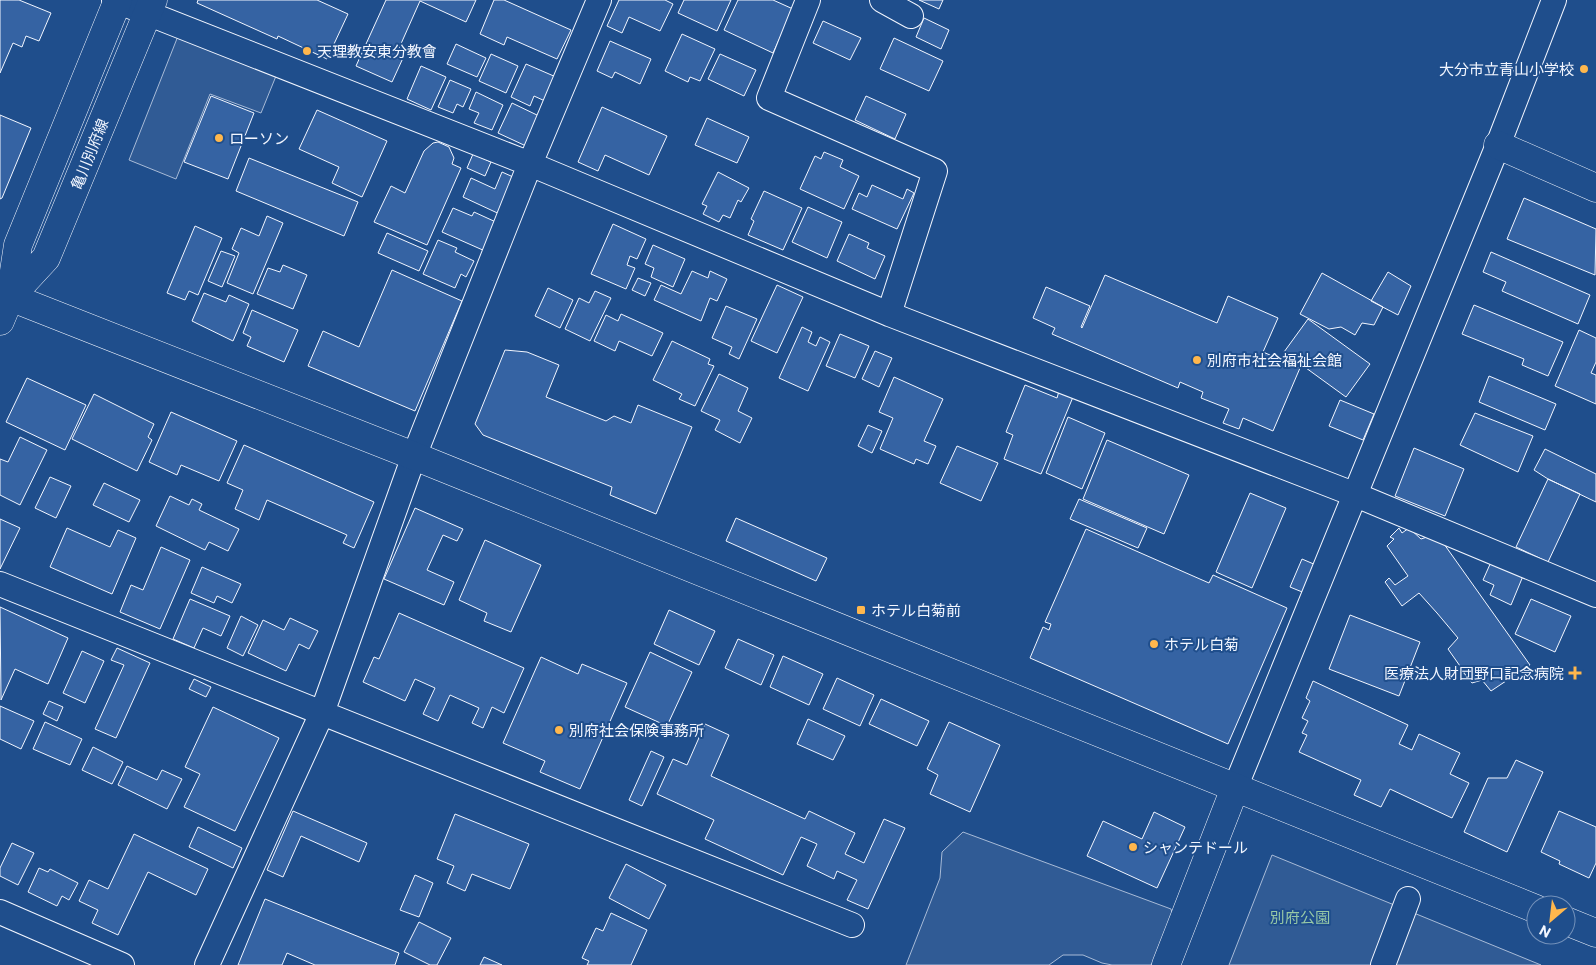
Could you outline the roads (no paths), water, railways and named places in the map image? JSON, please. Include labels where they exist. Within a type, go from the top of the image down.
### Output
[{"type":"street","points":[[116,0],[150,7],[889,314],[1356,495],[1596,595]]},
{"type":"street","name":"亀川別府線","points":[[3,301],[18,245],[116,0]]},
{"type":"street","points":[[207,965],[322,713],[414,456],[530,164],[599,0]]},
{"type":"street","points":[[808,0],[770,98],[935,170],[889,314]]},
{"type":"street","points":[[882,0],[911,16]]},
{"type":"street","points":[[1166,965],[1235,788],[1498,145],[1554,0]]},
{"type":"street","name":"亀川別府線","points":[[3,301],[46,258],[150,7]]},
{"type":"street","points":[[1498,145],[1596,188]]},
{"type":"street","points":[[3,301],[414,456],[1526,905]]},
{"type":"street","points":[[0,584],[852,925]]},
{"type":"street","points":[[1383,965],[1408,899]]},
{"type":"street","points":[[0,912],[122,965]]},
{"type":"street","points":[[1576,925],[1596,933]]},
{"type":"place","name":"天理教安東分教會","points":[[307,51]]},
{"type":"place","name":"大分市立青山小学校","points":[[1584,69]]},
{"type":"place","name":"ローソン","points":[[219,138]]},
{"type":"place","name":"別府市社会福祉会館","points":[[1197,360]]},
{"type":"place","name":"ホテル白菊前","points":[[861,610]]},
{"type":"place","name":"ホテル白菊","points":[[1154,644]]},
{"type":"place","name":"医療法人財団野口記念病院","points":[[1575,673]]},
{"type":"place","name":"別府社会保険事務所","points":[[559,730]]},
{"type":"place","name":"シャンテドール","points":[[1133,847]]},
{"type":"park label","name":"別府公園","points":[[1300,917]]}]
